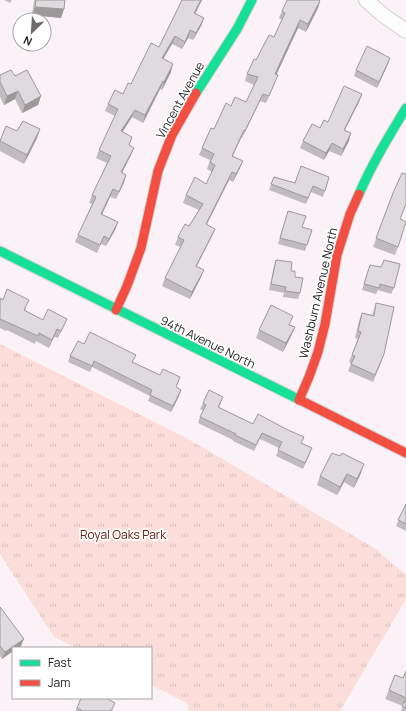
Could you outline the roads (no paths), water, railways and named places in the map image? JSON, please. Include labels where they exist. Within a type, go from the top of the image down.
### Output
[{"type":"street","name":"Vincent Avenue","points":[[116,310],[127,286],[141,248],[158,171],[172,135],[191,101],[237,29],[252,0]]},
{"type":"street","points":[[366,0],[383,15],[406,31]]},
{"type":"street","name":"Washburn Avenue North","points":[[299,400],[318,352],[325,324],[337,255],[350,214],[367,175],[406,108]]},
{"type":"street","name":"94th Avenue North","points":[[0,251],[406,453]]},
{"type":"park label","name":"Royal Oaks Park","points":[[123,534]]}]
